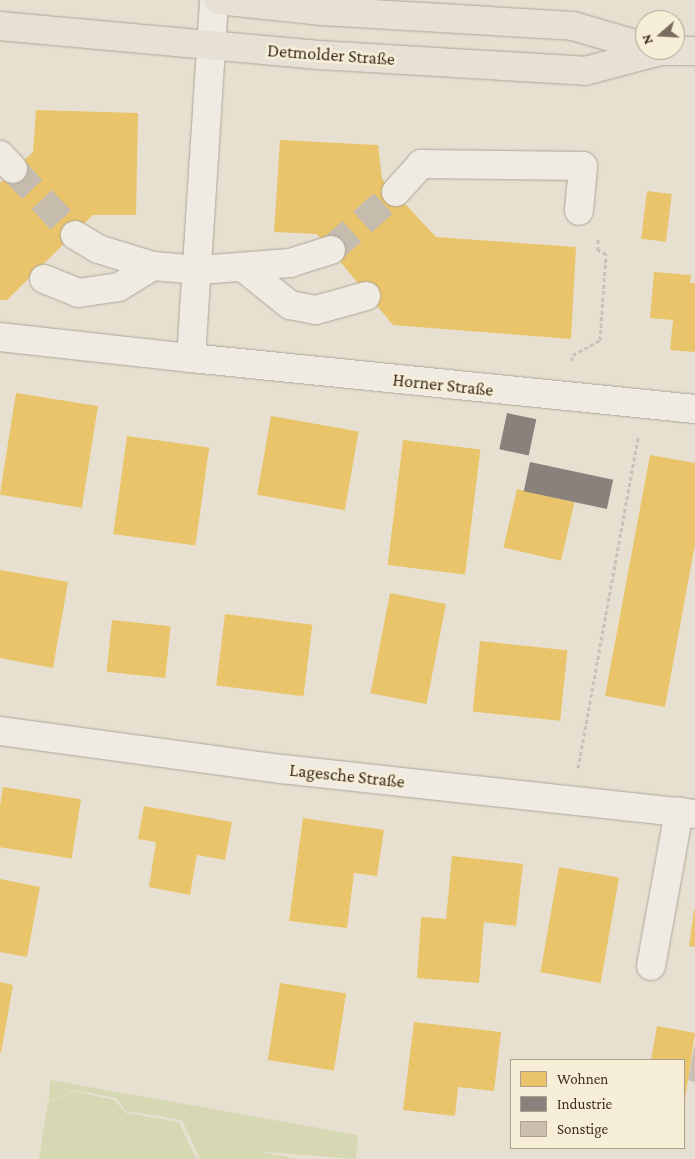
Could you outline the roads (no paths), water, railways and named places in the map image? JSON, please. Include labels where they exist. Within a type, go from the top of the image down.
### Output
[{"type":"main road","name":"Detmolder Straße","points":[[218,0],[322,11],[573,26],[635,44]]},
{"type":"main road","name":"Detmolder Straße","points":[[0,26],[211,44],[585,71],[635,55]]},
{"type":"street","points":[[191,358],[214,0]]},
{"type":"street","points":[[396,192],[421,164],[583,166],[579,211]]},
{"type":"street","points":[[75,235],[98,249],[153,266],[198,270],[245,268],[290,263],[331,250]]},
{"type":"street","points":[[44,279],[78,293],[119,287],[153,266]]},
{"type":"street","points":[[245,268],[290,305],[316,310],[366,296]]},
{"type":"street","name":"Horner Straße","points":[[0,337],[565,398],[695,409]]},
{"type":"street","name":"Lagesche Straße","points":[[0,731],[282,769],[687,813]]},
{"type":"street","points":[[651,966],[687,813]]},
{"type":"tunnel","points":[[13,169],[75,235]]},
{"type":"tunnel","points":[[331,250],[396,192]]}]
